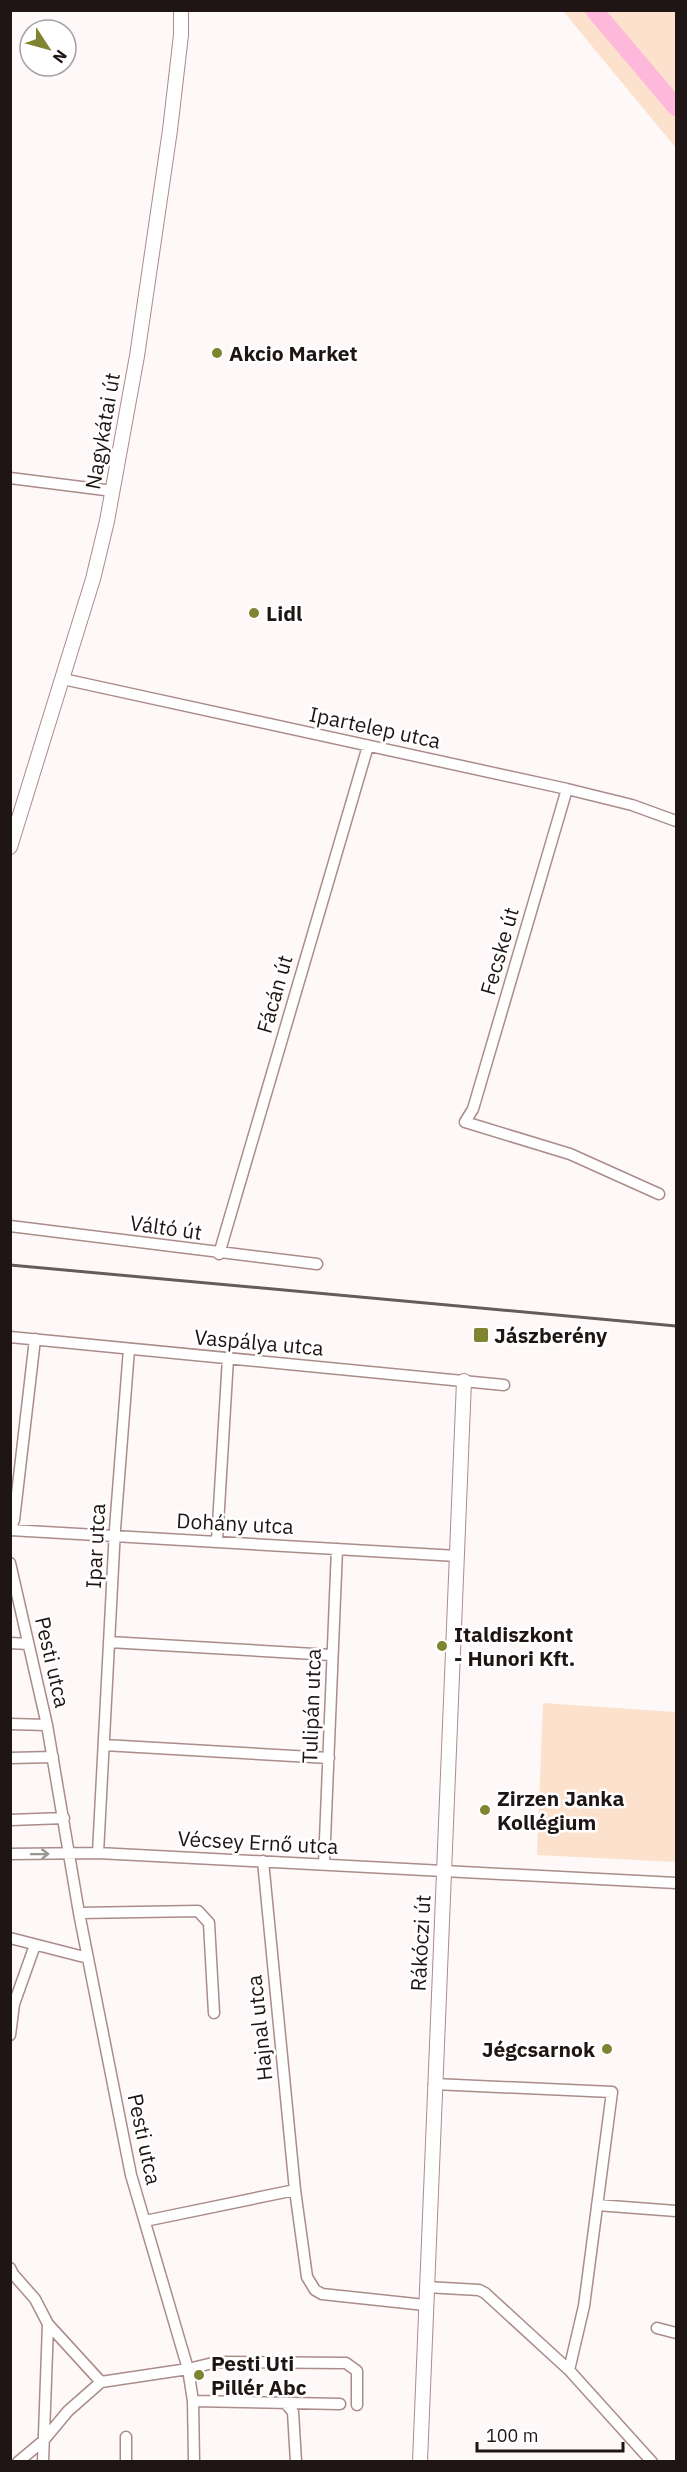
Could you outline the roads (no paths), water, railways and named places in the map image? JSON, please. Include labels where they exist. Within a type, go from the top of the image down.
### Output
[{"type":"street","name":"Nagykátai út","points":[[10,847],[16,809],[63,679],[93,579],[113,491],[137,356],[170,130],[181,35],[181,10]]},
{"type":"street","points":[[10,478],[113,491]]},
{"type":"street","name":"Ipartelep utca","points":[[63,679],[567,789],[632,805],[676,821]]},
{"type":"street","name":"Fácán út","points":[[219,1254],[368,746]]},
{"type":"street","name":"Fecske út","points":[[567,789],[473,1109],[465,1122],[570,1155],[659,1194]]},
{"type":"street","name":"Váltó út","points":[[10,1226],[219,1254],[317,1264]]},
{"type":"street","name":"Vaspálya utca","points":[[10,1337],[504,1385]]},
{"type":"street","points":[[10,1530],[14,1520],[34,1339]]},
{"type":"street","name":"Ipar utca","points":[[98,1853],[115,1537],[129,1348]]},
{"type":"street","points":[[217,1541],[228,1358]]},
{"type":"street","name":"Rákóczi út","points":[[420,2462],[464,1382]]},
{"type":"street","name":"Dohány utca","points":[[10,1530],[457,1556]]},
{"type":"street","name":"Tulipán utca","points":[[324,1864],[331,1655],[338,1549]]},
{"type":"street","name":"Pesti utca","points":[[10,1563],[47,1725],[79,1913],[131,2175],[188,2369],[193,2401],[194,2462]]},
{"type":"street","points":[[109,1642],[331,1655]]},
{"type":"street","points":[[10,1643],[28,1644]]},
{"type":"street","points":[[10,1724],[47,1725]]},
{"type":"street","points":[[104,1745],[329,1758]]},
{"type":"street","points":[[10,1758],[53,1757]]},
{"type":"street","points":[[10,1820],[64,1818]]},
{"type":"street","name":"Vécsey Ernő utca","points":[[10,1854],[98,1853],[676,1883]]},
{"type":"street","name":"Hajnal utca","points":[[262,1861],[295,2190],[307,2277],[315,2290],[322,2294],[425,2305]]},
{"type":"street","points":[[79,1913],[191,1909],[198,1911],[209,1923],[214,2013]]},
{"type":"street","points":[[10,1938],[88,1958]]},
{"type":"street","points":[[10,2035],[14,2004],[34,1945]]},
{"type":"street","points":[[434,2084],[612,2092],[584,2306],[569,2370]]},
{"type":"street","points":[[145,2221],[295,2190]]},
{"type":"street","points":[[597,2205],[676,2211]]},
{"type":"street","points":[[10,2268],[35,2299],[48,2325],[102,2382]]},
{"type":"street","points":[[426,2287],[479,2290],[485,2293],[569,2370],[652,2462]]},
{"type":"street","points":[[43,2462],[48,2325]]},
{"type":"street","points":[[657,2328],[676,2333]]},
{"type":"street","points":[[18,2462],[43,2441],[68,2411],[102,2382],[188,2369],[217,2362],[346,2363],[357,2371],[357,2405]]},
{"type":"street","points":[[193,2401],[287,2405],[339,2404]]},
{"type":"street","points":[[287,2405],[293,2412],[296,2462]]},
{"type":"street","points":[[126,2437],[126,2462]]},
{"type":"waterway","points":[[594,10],[676,107]]},
{"type":"railway","points":[[10,1265],[676,1326]]},
{"type":"place","name":"Akcio Market","points":[[217,353]]},
{"type":"place","name":"Lidl","points":[[254,613]]},
{"type":"place","name":"Jászberény","points":[[481,1335]]},
{"type":"place","name":"Italdiszkont - Hunori Kft.","points":[[442,1646]]},
{"type":"place","name":"Zirzen Janka Kollégium","points":[[485,1810]]},
{"type":"place","name":"Jégcsarnok","points":[[607,2049]]},
{"type":"place","name":"Pesti Uti Pillér Abc","points":[[199,2375]]}]
